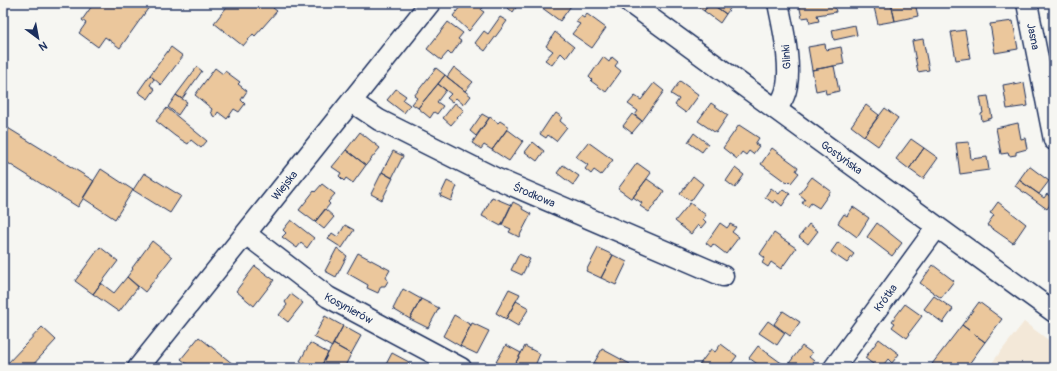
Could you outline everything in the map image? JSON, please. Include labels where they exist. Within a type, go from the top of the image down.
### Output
[{"type":"street","name":"Wiejska","points":[[138,368],[430,3]]},
{"type":"street","name":"Gostyńska","points":[[630,3],[1054,312]]},
{"type":"street","name":"Glinki","points":[[776,109],[785,96],[788,75],[787,52],[778,3]]},
{"type":"street","name":"Jasna","points":[[1027,3],[1054,140]]},
{"type":"street","name":"Środkowa","points":[[352,102],[379,120],[495,178],[723,276]]},
{"type":"street","name":"Krótka","points":[[834,368],[937,227]]},
{"type":"street","name":"Kosynierów","points":[[246,234],[328,297],[461,368]]},
{"type":"shaded area","points":[[1024,322],[1054,344],[1054,368],[988,368]]},
{"type":"building","points":[[94,3],[152,3],[120,48],[105,37],[98,47],[79,33],[86,23],[82,20]]},
{"type":"building","points":[[230,3],[278,3],[273,8],[277,11],[255,36],[253,34],[243,46],[214,23]]},
{"type":"building","points":[[463,3],[480,3],[484,6],[481,10],[484,12],[469,31],[453,16]]},
{"type":"building","points":[[501,3],[519,3],[513,12]]},
{"type":"building","points":[[544,3],[573,3],[560,21],[541,7]]},
{"type":"building","points":[[700,3],[710,3],[704,11],[697,6]]},
{"type":"building","points":[[710,3],[726,14],[720,23],[704,11]]},
{"type":"building","points":[[711,3],[734,3],[726,14]]},
{"type":"building","points":[[834,3],[836,12],[817,15],[819,21],[810,23],[809,17],[802,18],[799,4]]},
{"type":"building","points":[[873,3],[891,3],[895,21],[878,24]]},
{"type":"building","points":[[891,3],[915,3],[918,16],[895,21]]},
{"type":"building","points":[[1054,10],[1054,25],[1053,26],[1050,11]]},
{"type":"building","points":[[587,14],[606,28],[592,48],[572,34],[580,24],[576,22],[581,16],[584,18]]},
{"type":"building","points":[[500,17],[507,21],[485,51],[475,43],[484,31],[488,34]]},
{"type":"building","points":[[1013,21],[1018,49],[995,53],[990,24]]},
{"type":"building","points":[[448,22],[463,33],[458,39],[461,41],[451,55],[448,52],[441,60],[427,49]]},
{"type":"building","points":[[855,25],[857,35],[834,40],[832,30]]},
{"type":"building","points":[[965,30],[970,58],[956,60],[951,32]]},
{"type":"building","points":[[555,32],[574,47],[566,58],[561,53],[552,65],[545,60],[553,51],[546,46]]},
{"type":"building","points":[[923,39],[929,70],[918,72],[912,41]]},
{"type":"building","points":[[825,44],[826,50],[841,47],[844,64],[812,70],[808,47]]},
{"type":"building","points":[[171,47],[183,56],[161,85],[150,75]]},
{"type":"building","points":[[603,57],[609,62],[612,57],[618,62],[615,66],[621,71],[606,92],[591,81],[592,80],[589,77]]},
{"type":"building","points":[[834,66],[839,91],[826,94],[825,89],[816,91],[812,70]]},
{"type":"building","points":[[197,67],[202,71],[182,99],[176,95]]},
{"type":"building","points":[[454,67],[473,82],[465,91],[447,77]]},
{"type":"building","points":[[215,68],[223,74],[225,71],[240,82],[238,84],[247,91],[241,100],[245,104],[239,112],[234,109],[227,119],[218,112],[215,117],[213,116],[211,111],[212,109],[195,95]]},
{"type":"building","points":[[436,68],[445,75],[418,108],[412,104],[417,98],[414,96]]},
{"type":"building","points":[[150,75],[154,79],[150,85],[155,89],[148,99],[138,92]]},
{"type":"building","points":[[445,75],[471,96],[464,105],[456,98],[452,102],[447,98],[451,94],[438,84]]},
{"type":"building","points":[[680,81],[699,95],[686,113],[675,105],[679,99],[671,94]]},
{"type":"building","points":[[654,83],[664,91],[642,121],[635,115],[638,111],[628,104],[635,96],[641,100]]},
{"type":"building","points":[[1014,83],[1014,85],[1024,83],[1028,106],[1007,109],[1003,85]]},
{"type":"building","points":[[438,84],[446,90],[437,102],[443,106],[437,114],[434,112],[430,118],[418,108]]},
{"type":"building","points":[[396,89],[406,96],[403,100],[410,105],[404,113],[387,100]]},
{"type":"building","points":[[176,95],[187,102],[178,115],[168,107]]},
{"type":"building","points":[[988,96],[992,118],[982,121],[981,114],[983,113],[980,97]]},
{"type":"building","points":[[455,103],[464,110],[451,125],[443,118]]},
{"type":"building","points":[[711,103],[728,115],[716,133],[698,121]]},
{"type":"building","points":[[866,105],[879,115],[864,136],[851,126]]},
{"type":"building","points":[[167,108],[207,141],[201,148],[191,140],[188,144],[156,121]]},
{"type":"building","points":[[885,108],[898,118],[878,146],[864,136]]},
{"type":"building","points":[[556,113],[562,117],[560,121],[567,127],[556,141],[548,135],[546,138],[540,134],[552,116],[553,117]]},
{"type":"building","points":[[482,114],[489,118],[476,136],[470,131]]},
{"type":"building","points":[[632,114],[642,121],[632,133],[623,126]]},
{"type":"building","points":[[490,117],[498,123],[500,121],[509,127],[492,150],[484,145],[481,149],[472,143]]},
{"type":"building","points":[[1018,123],[1021,139],[1025,138],[1027,149],[1016,152],[1016,155],[1009,156],[1008,153],[1001,154],[996,128]]},
{"type":"building","points":[[3,125],[94,181],[78,207],[3,160]]},
{"type":"building","points":[[739,125],[759,138],[755,144],[759,146],[753,154],[749,151],[746,155],[742,152],[737,159],[723,148]]},
{"type":"building","points":[[507,129],[523,141],[509,161],[492,150]]},
{"type":"building","points":[[360,132],[380,148],[366,165],[346,150]]},
{"type":"building","points":[[694,133],[708,144],[702,152],[688,142]]},
{"type":"building","points":[[911,139],[924,148],[909,169],[896,159]]},
{"type":"building","points":[[533,142],[544,151],[537,161],[525,152]]},
{"type":"building","points":[[588,142],[613,160],[601,175],[594,170],[591,174],[585,169],[588,165],[576,157]]},
{"type":"building","points":[[969,142],[971,159],[987,157],[989,170],[960,174],[956,143]]},
{"type":"building","points":[[772,148],[798,167],[796,171],[799,173],[791,183],[789,181],[787,183],[761,164]]},
{"type":"building","points":[[924,148],[938,158],[923,179],[909,169]]},
{"type":"building","points":[[346,150],[366,165],[353,183],[346,178],[344,181],[339,176],[341,173],[332,167]]},
{"type":"building","points":[[393,151],[403,156],[392,178],[382,172]]},
{"type":"building","points":[[637,163],[651,173],[632,199],[618,189]]},
{"type":"building","points":[[563,165],[579,176],[573,185],[557,173]]},
{"type":"building","points":[[1029,166],[1049,181],[1039,194],[1019,180]]},
{"type":"building","points":[[735,168],[744,175],[735,188],[726,181]]},
{"type":"building","points":[[101,169],[133,190],[115,219],[83,198]]},
{"type":"building","points":[[382,172],[393,178],[382,200],[371,194]]},
{"type":"building","points":[[144,173],[181,196],[170,213],[133,190]]},
{"type":"building","points":[[693,176],[703,184],[691,201],[680,194]]},
{"type":"building","points":[[812,177],[831,191],[819,208],[811,203],[808,207],[802,203],[805,199],[799,194]]},
{"type":"building","points":[[647,179],[664,191],[649,212],[640,206],[642,203],[633,197]]},
{"type":"building","points":[[1019,180],[1044,198],[1047,194],[1054,199],[1047,209],[1015,186]]},
{"type":"building","points":[[447,181],[457,186],[451,201],[440,196]]},
{"type":"building","points":[[322,184],[335,194],[328,202],[330,204],[315,222],[299,210],[314,191],[315,192]]},
{"type":"building","points":[[771,188],[779,194],[783,189],[790,194],[782,206],[775,200],[773,203],[765,197]]},
{"type":"building","points":[[492,197],[511,205],[501,226],[482,216]]},
{"type":"building","points":[[513,202],[523,207],[522,209],[531,214],[519,237],[509,232],[511,229],[502,225]]},
{"type":"building","points":[[998,202],[1026,224],[1013,243],[987,225],[994,215],[990,213]]},
{"type":"building","points":[[690,203],[706,215],[703,219],[706,222],[701,228],[698,225],[691,234],[675,221]]},
{"type":"building","points":[[853,207],[869,218],[857,237],[838,223],[844,214],[847,216]]},
{"type":"building","points":[[325,209],[334,217],[324,229],[315,222]]},
{"type":"building","points":[[291,220],[314,238],[307,248],[301,243],[297,248],[282,237],[286,233],[283,230]]},
{"type":"building","points":[[720,223],[727,228],[730,224],[736,227],[732,232],[739,237],[726,254],[713,244],[711,247],[706,243]]},
{"type":"building","points":[[877,223],[902,243],[892,256],[867,237]]},
{"type":"building","points":[[809,224],[818,231],[808,244],[799,237]]},
{"type":"building","points":[[345,225],[354,230],[342,248],[328,239],[332,233],[338,237]]},
{"type":"building","points":[[774,233],[796,248],[781,269],[771,262],[768,267],[762,263],[765,258],[760,254]]},
{"type":"building","points":[[152,241],[172,257],[145,292],[127,277]]},
{"type":"building","points":[[838,242],[854,254],[847,263],[831,252]]},
{"type":"building","points":[[100,247],[118,261],[93,294],[75,281]]},
{"type":"building","points":[[337,248],[347,256],[336,277],[325,271]]},
{"type":"building","points":[[598,248],[613,255],[601,278],[586,271]]},
{"type":"building","points":[[358,253],[390,270],[386,277],[388,281],[385,286],[381,286],[378,293],[367,288],[368,285],[347,273]]},
{"type":"building","points":[[519,254],[530,259],[522,275],[511,270]]},
{"type":"building","points":[[613,255],[627,262],[616,285],[601,278]]},
{"type":"building","points":[[933,265],[954,281],[941,298],[920,283]]},
{"type":"building","points":[[255,266],[274,280],[254,306],[236,291]]},
{"type":"building","points":[[127,277],[138,287],[119,312],[93,294],[101,283],[114,293]]},
{"type":"building","points":[[403,289],[421,299],[410,319],[393,309]]},
{"type":"building","points":[[509,289],[520,294],[506,319],[496,313]]},
{"type":"building","points":[[291,294],[303,303],[288,322],[279,315],[287,305],[285,302]]},
{"type":"building","points":[[934,296],[953,309],[943,323],[924,309]]},
{"type":"building","points":[[421,299],[439,308],[428,328],[410,319]]},
{"type":"building","points":[[516,301],[529,308],[518,326],[506,319]]},
{"type":"building","points":[[979,302],[1002,319],[985,342],[962,325]]},
{"type":"building","points":[[905,304],[922,316],[907,338],[892,327],[895,323],[892,321]]},
{"type":"building","points":[[783,311],[800,322],[790,336],[774,324]]},
{"type":"building","points":[[454,315],[471,325],[460,346],[443,336]]},
{"type":"building","points":[[325,316],[343,326],[332,347],[314,337]]},
{"type":"building","points":[[768,321],[785,333],[777,345],[759,333]]},
{"type":"building","points":[[472,323],[489,331],[477,354],[460,346]]},
{"type":"building","points":[[962,325],[985,342],[966,368],[937,368],[932,364]]},
{"type":"building","points":[[343,326],[361,336],[351,354],[333,344]]},
{"type":"building","points":[[42,327],[56,340],[30,368],[10,368],[6,365]]},
{"type":"building","points":[[199,337],[238,368],[192,368],[181,359]]},
{"type":"building","points":[[879,339],[899,354],[892,363],[888,359],[881,368],[878,368],[865,358]]},
{"type":"building","points":[[310,343],[328,353],[320,368],[307,368],[308,365],[300,361]]},
{"type":"building","points":[[333,344],[351,354],[344,368],[327,368],[322,365]]},
{"type":"building","points":[[721,344],[737,356],[728,368],[702,368],[699,365],[711,349],[715,352]]},
{"type":"building","points":[[506,345],[521,353],[513,368],[502,368],[503,366],[496,362]]},
{"type":"building","points":[[525,346],[540,354],[534,368],[513,368]]},
{"type":"building","points":[[758,346],[780,362],[775,368],[763,368],[749,358]]},
{"type":"building","points":[[802,346],[812,353],[809,357],[814,361],[809,368],[789,368],[787,366]]},
{"type":"building","points":[[602,349],[630,364],[627,368],[604,368],[594,363]]},
{"type":"building","points":[[392,353],[409,362],[406,368],[384,368]]},
{"type":"building","points":[[780,362],[787,366],[786,368],[775,368]]},
{"type":"building","points":[[594,363],[604,368],[592,368]]}]
